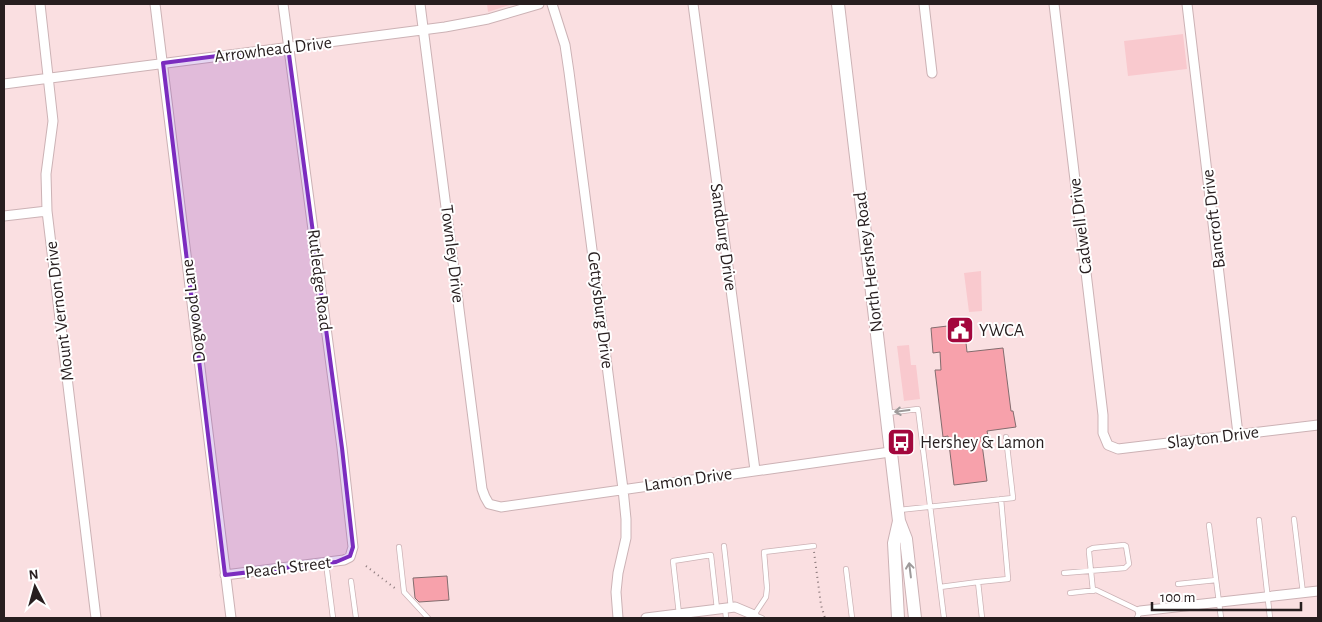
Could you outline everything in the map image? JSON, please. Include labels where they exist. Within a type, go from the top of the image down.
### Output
[{"type":"main road","name":"North Hershey Road","points":[[838,4],[898,516],[906,539],[915,618]]},
{"type":"main road","name":"North Hershey Road","points":[[898,516],[894,543],[898,618]]},
{"type":"street","name":"Mount Vernon Drive","points":[[40,4],[53,121],[46,174],[47,211],[96,618]]},
{"type":"street","name":"Dogwood Lane","points":[[155,4],[231,618]]},
{"type":"street","name":"Rutledge Road","points":[[283,4],[343,457],[353,547],[350,556]]},
{"type":"street","name":"Townley Drive","points":[[420,4],[482,489],[488,503]]},
{"type":"street","name":"Arrowhead Drive","points":[[4,84],[424,30],[467,23],[514,7],[539,4]]},
{"type":"street","name":"Gettysburg Drive","points":[[552,4],[565,45],[569,72],[623,489],[626,538],[616,592],[618,618]]},
{"type":"street","name":"Sandburg Drive","points":[[693,4],[755,470]]},
{"type":"street","points":[[924,4],[932,73]]},
{"type":"street","name":"Cadwell Drive","points":[[1054,4],[1103,415],[1103,432],[1109,446]]},
{"type":"street","name":"Bancroft Drive","points":[[1187,4],[1238,434]]},
{"type":"street","points":[[4,216],[47,211]]},
{"type":"street","name":"Slayton Drive","points":[[1109,446],[1118,449],[1318,425]]},
{"type":"street","name":"Lamon Drive","points":[[488,503],[501,507],[890,452]]},
{"type":"street","name":"Peach Street","points":[[225,575],[326,563],[344,560],[350,556]]},
{"type":"street","points":[[1139,615],[1219,602],[1318,591]]},
{"type":"street","points":[[646,618],[735,607],[758,617]]},
{"type":"lane","points":[[886,413],[918,409],[944,618]]},
{"type":"lane","points":[[898,516],[929,507],[1013,498],[1006,437]]},
{"type":"lane","points":[[940,587],[1008,579],[1001,499]]},
{"type":"lane","points":[[1294,519],[1303,593]]},
{"type":"lane","points":[[1258,520],[1270,618]]},
{"type":"lane","points":[[1209,525],[1222,618]]},
{"type":"lane","points":[[1064,573],[1090,570],[1125,568],[1129,564],[1127,548],[1124,545],[1093,548],[1090,550],[1090,570],[1093,591]]},
{"type":"lane","points":[[724,546],[724,608]]},
{"type":"lane","points":[[758,617],[766,598],[767,588],[764,552],[814,546]]},
{"type":"lane","points":[[399,547],[404,592],[428,618]]},
{"type":"lane","points":[[679,614],[673,561],[711,555],[726,618]]},
{"type":"lane","points":[[326,563],[333,618]]},
{"type":"lane","points":[[846,569],[852,618]]},
{"type":"lane","points":[[1178,584],[1216,580]]},
{"type":"lane","points":[[351,581],[356,618]]},
{"type":"lane","points":[[978,582],[982,618]]},
{"type":"lane","points":[[1070,593],[1096,590],[1139,615]]},
{"type":"path","points":[[814,546],[821,604],[825,618]]},
{"type":"path","points":[[366,566],[395,589],[404,592]]},
{"type":"highlighted area","points":[[288,47],[342,448],[353,547],[350,556],[336,562],[225,575],[163,63]]},
{"type":"shaded area","points":[[487,4],[512,4],[488,12]]},
{"type":"shaded area","points":[[1183,34],[1187,69],[1128,76],[1124,41]]},
{"type":"shaded area","points":[[981,271],[982,311],[969,312],[964,273]]},
{"type":"shaded area","points":[[909,345],[911,365],[916,365],[920,399],[904,401],[897,346]]},
{"type":"building","points":[[964,324],[967,352],[1003,348],[1011,411],[1013,411],[1016,427],[987,431],[988,436],[981,437],[987,481],[954,485],[948,436],[943,437],[935,370],[941,370],[940,352],[933,353],[931,328]]},
{"type":"building","points":[[447,576],[449,600],[419,602],[415,598],[413,578]]},
{"type":"place","name":"YWCA","points":[[960,330]]},
{"type":"place","name":"Hershey & Lamon","points":[[901,442]]}]
